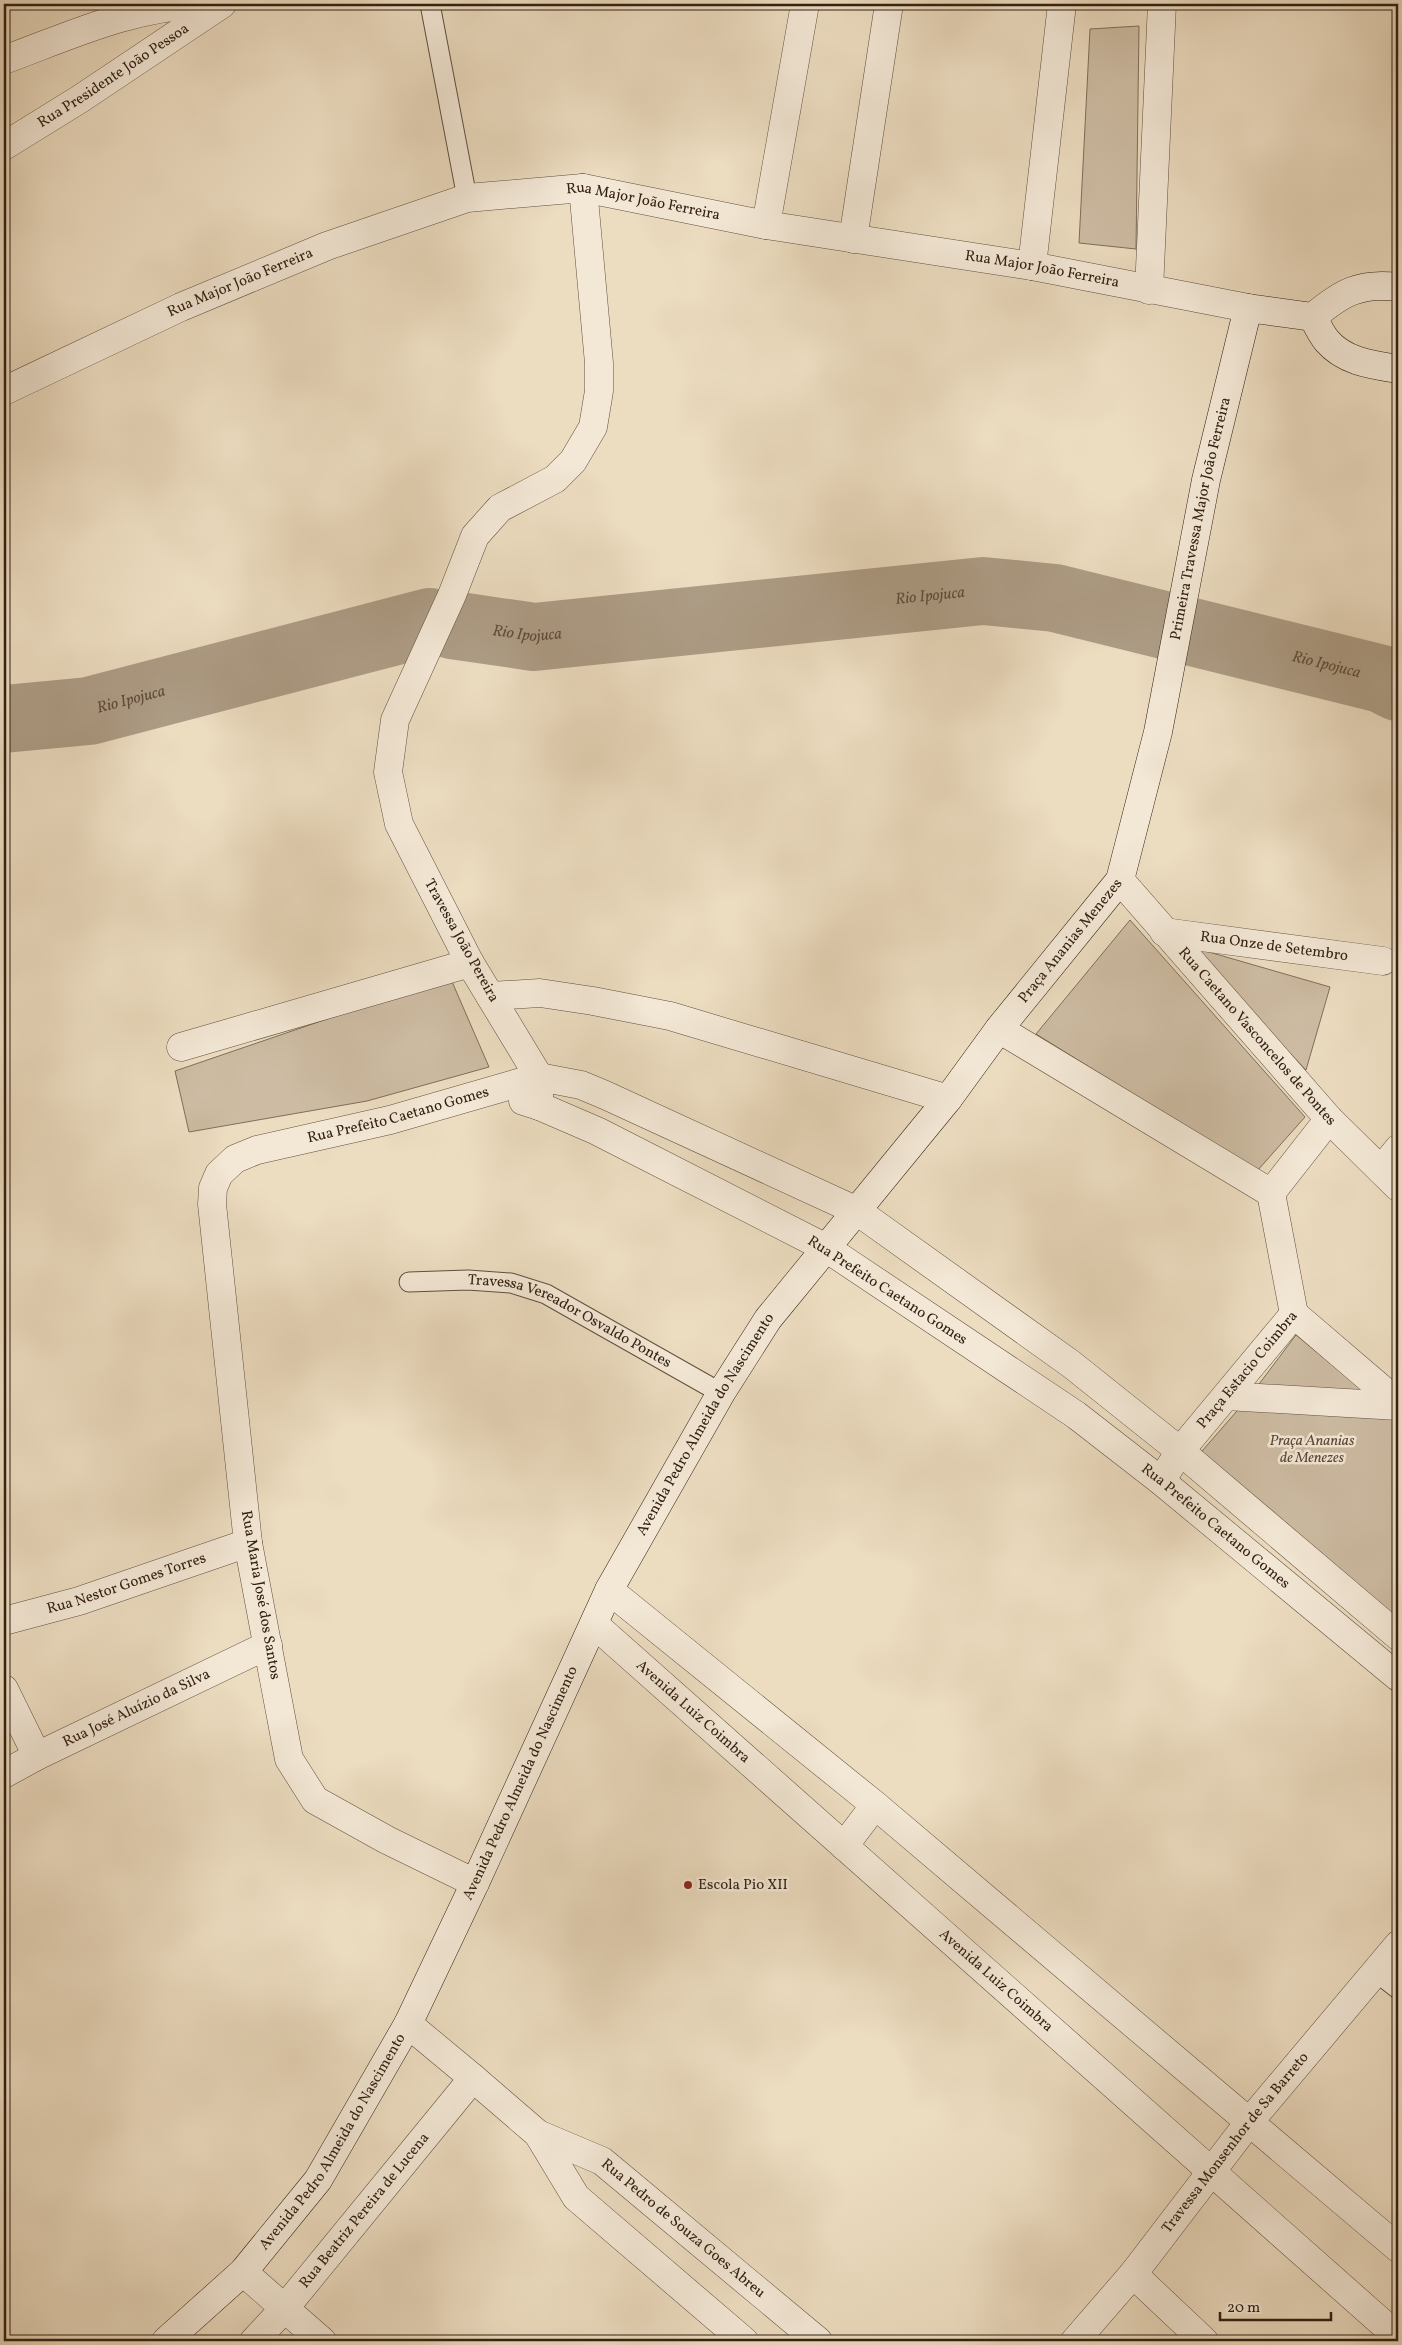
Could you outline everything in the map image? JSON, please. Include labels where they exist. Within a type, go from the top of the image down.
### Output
[{"type":"street","points":[[4,60],[107,20],[171,5],[204,4]]},
{"type":"street","name":"Rua Presidente João Pessoa","points":[[4,146],[80,99],[222,4]]},
{"type":"street","points":[[766,225],[805,4]]},
{"type":"street","points":[[853,239],[889,4]]},
{"type":"street","points":[[1032,266],[1062,4]]},
{"type":"street","points":[[1149,290],[1162,4]]},
{"type":"street","name":"Rua Major João Ferreira","points":[[4,390],[181,307],[327,246],[467,198],[583,188],[766,225],[1032,266],[1248,308],[1313,317]]},
{"type":"street","name":"Travessa João Pereira","points":[[539,1077],[470,963],[399,824],[388,772],[395,720],[452,594],[475,536],[500,508],[555,479],[573,461],[593,427],[599,391],[599,363],[583,188]]},
{"type":"street","points":[[1398,287],[1378,284],[1361,288],[1336,298],[1313,317],[1327,341],[1349,358],[1366,364],[1398,368]]},
{"type":"street","name":"Primeira Travessa Major João Ferreira","points":[[1158,732],[1206,480],[1248,308]]},
{"type":"street","name":"Praça Ananias Menezes","points":[[857,1211],[948,1099],[999,1028],[1120,880],[1158,732]]},
{"type":"street","name":"Rua Caetano Vasconcelos de Pontes","points":[[1120,880],[1329,1119],[1390,1178]]},
{"type":"street","name":"Rua Onze de Setembro","points":[[1164,932],[1383,961]]},
{"type":"street","points":[[181,1047],[470,963]]},
{"type":"street","points":[[490,996],[540,993],[670,1016],[948,1099]]},
{"type":"street","points":[[999,1028],[1270,1193],[1329,1119]]},
{"type":"street","points":[[539,1077],[539,1106]]},
{"type":"street","points":[[493,1092],[539,1077],[581,1085],[857,1211],[1071,1364],[1180,1451],[1398,1636]]},
{"type":"street","name":"Rua Prefeito Caetano Gomes","points":[[219,1174],[235,1159],[257,1150],[390,1120],[493,1092],[539,1106],[597,1131],[826,1248],[1054,1400],[1161,1480],[1398,1677]]},
{"type":"street","points":[[1390,1178],[1398,1149]]},
{"type":"street","name":"Rua Maria José dos Santos","points":[[219,1174],[213,1188],[212,1204],[248,1543],[289,1759],[316,1800],[363,1828],[475,1883]]},
{"type":"street","name":"Praça Estacio Coimbra","points":[[1161,1480],[1180,1451],[1294,1314],[1270,1193]]},
{"type":"street","name":"Avenida Pedro Almeida do Nascimento","points":[[166,2341],[243,2272],[318,2180],[408,2024],[475,1883],[609,1590],[721,1393],[768,1319],[857,1211]]},
{"type":"street","points":[[1294,1314],[1398,1404]]},
{"type":"street","points":[[1054,1400],[1071,1364]]},
{"type":"street","points":[[1226,1396],[1398,1404]]},
{"type":"street","name":"Rua Nestor Gomes Torres","points":[[4,1621],[78,1601],[248,1543]]},
{"type":"street","points":[[609,1590],[875,1805],[1398,2248]]},
{"type":"street","name":"Avenida Luiz Coimbra","points":[[594,1625],[1398,2337]]},
{"type":"street","name":"Rua José Aluízio da Silva","points":[[4,1774],[37,1756],[268,1645]]},
{"type":"street","points":[[4,1689],[37,1756]]},
{"type":"street","points":[[844,1846],[875,1805]]},
{"type":"street","name":"Travessa Monsenhor de Sa Barreto","points":[[1075,2341],[1133,2274],[1250,2122],[1398,1945]]},
{"type":"street","name":"Rua Pedro de Souza Goes Abreu","points":[[408,2024],[538,2134],[576,2197],[744,2341]]},
{"type":"street","name":"Rua Beatriz Pereira de Lucena","points":[[254,2341],[284,2309],[474,2078]]},
{"type":"street","name":"Rua Pedro de Souza Goes Abreu","points":[[538,2134],[602,2161],[812,2339]]},
{"type":"street","points":[[243,2272],[322,2341]]},
{"type":"street","points":[[1133,2274],[1204,2341]]},
{"type":"lane","points":[[430,4],[467,198]]},
{"type":"lane","name":"Travessa Vereador Osvaldo Pontes","points":[[410,1282],[468,1280],[512,1283],[546,1294],[721,1393]]},
{"type":"lane","points":[[1376,1972],[1398,1989]]},
{"type":"green space","points":[[1139,26],[1136,249],[1079,243],[1090,29]]},
{"type":"green space","points":[[1130,920],[1305,1117],[1257,1171],[1036,1034]]},
{"type":"green space","points":[[1188,946],[1330,987],[1306,1070]]},
{"type":"green space","points":[[450,977],[489,1067],[367,1101],[189,1132],[175,1071]]},
{"type":"green space","name":"Praça Ananias de Menezes","points":[[1296,1335],[1398,1419],[1398,1620],[1196,1458],[1250,1396]]},
{"type":"waterway","name":"Rio Ipojuca","points":[[452,625],[534,637],[983,591],[1055,598],[1382,679],[1398,687]]},
{"type":"waterway","name":"Rio Ipojuca","points":[[4,719],[89,711],[430,622]]},
{"type":"place","name":"Escola Pio XII","points":[[688,1885]]}]
